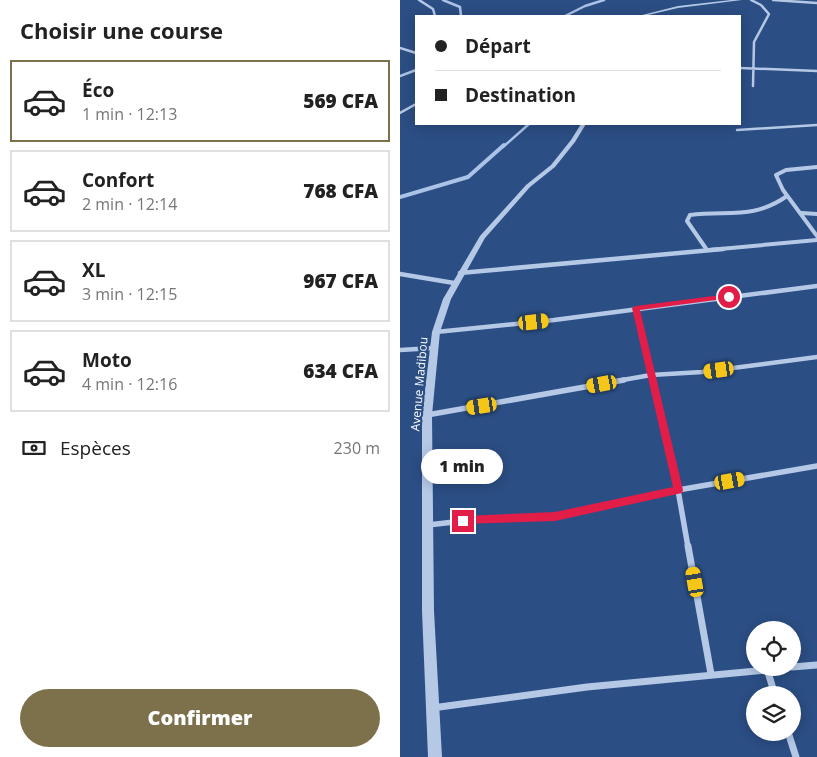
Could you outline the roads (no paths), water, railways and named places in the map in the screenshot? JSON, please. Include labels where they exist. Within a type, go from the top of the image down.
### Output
[{"type":"street","points":[[419,0],[433,9],[436,15]]},
{"type":"street","points":[[644,15],[678,7],[740,0]]},
{"type":"street","points":[[751,0],[761,5],[768,14],[754,42],[753,86]]},
{"type":"street","points":[[773,0],[817,3]]},
{"type":"street","points":[[408,50],[415,46]]},
{"type":"street","points":[[400,48],[415,54]]},
{"type":"street","points":[[741,68],[817,71]]},
{"type":"street","points":[[400,113],[415,105]]},
{"type":"street","name":"Avenue Madibou","points":[[435,757],[428,611],[427,415],[436,332],[446,299],[482,237],[528,186],[554,166],[582,125]]},
{"type":"street","points":[[737,130],[817,125]]},
{"type":"street","points":[[817,168],[786,170],[776,175],[779,184],[787,196],[802,213],[817,236]]},
{"type":"street","points":[[707,250],[687,221],[690,215],[703,212],[748,212],[769,208],[787,196]]},
{"type":"street","points":[[802,213],[817,214]]},
{"type":"street","points":[[460,273],[817,240]]},
{"type":"street","points":[[400,274],[454,283]]},
{"type":"street","points":[[436,332],[817,286]]},
{"type":"street","points":[[636,308],[678,490],[711,674]]},
{"type":"street","points":[[400,350],[434,348]]},
{"type":"street","points":[[427,415],[651,375],[702,372],[817,357]]},
{"type":"street","points":[[428,525],[480,519],[518,519],[555,516],[678,490],[817,466]]},
{"type":"street","points":[[801,666],[817,665]]},
{"type":"street","points":[[432,708],[587,687],[746,671]]},
{"type":"street","points":[[791,741],[796,757]]},
{"type":"waterway","points":[[443,0],[460,7],[461,15]]},
{"type":"waterway","points":[[567,15],[585,6],[604,0]]},
{"type":"waterway","points":[[400,76],[415,70]]},
{"type":"waterway","points":[[503,147],[528,125]]},
{"type":"waterway","points":[[400,197],[468,177],[504,145]]}]
